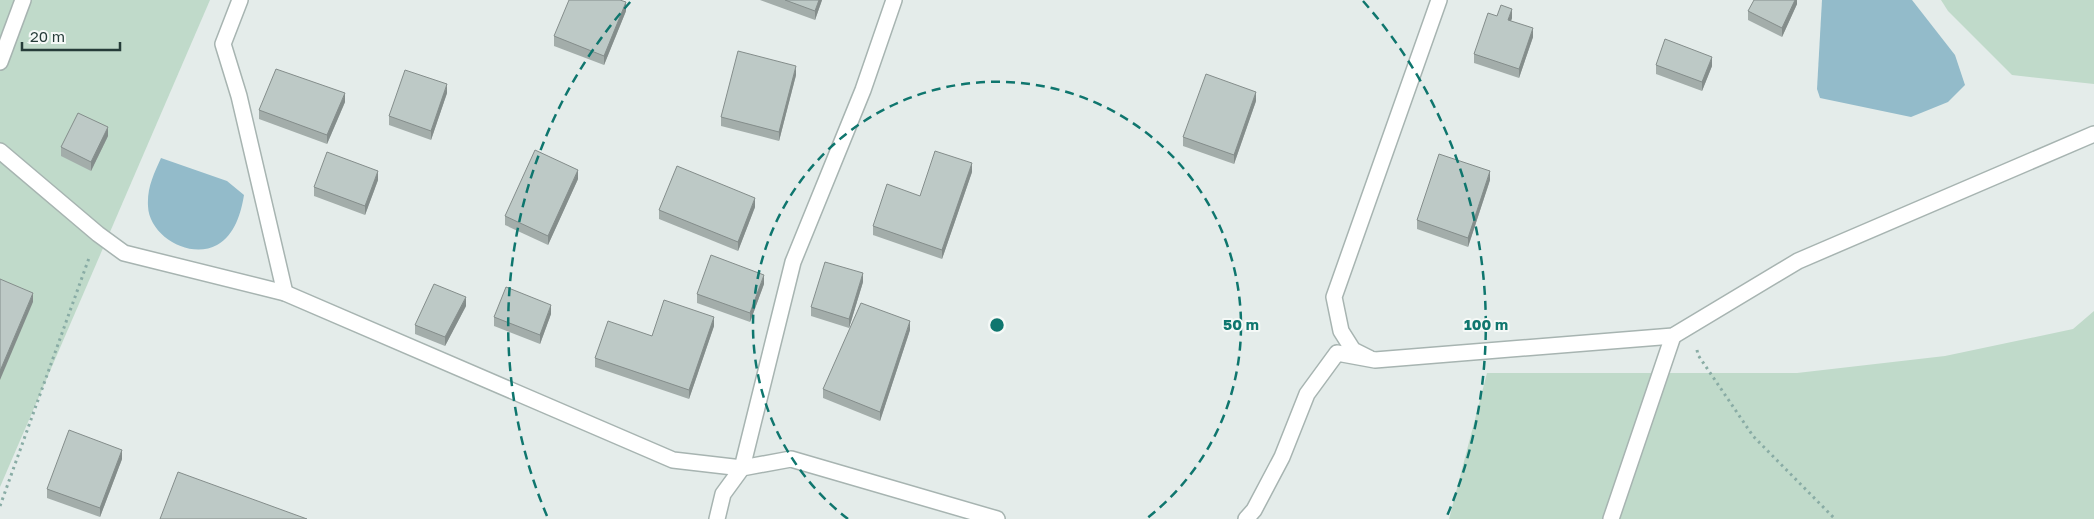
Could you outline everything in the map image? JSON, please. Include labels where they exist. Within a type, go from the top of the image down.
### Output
[{"type":"street","points":[[0,62],[23,0]]},
{"type":"street","points":[[240,0],[223,44],[239,96],[285,293]]},
{"type":"street","points":[[717,519],[723,494],[742,468],[793,262],[863,90],[894,0]]},
{"type":"street","points":[[1375,360],[1352,350],[1342,331],[1334,297],[1439,0]]},
{"type":"street","points":[[1246,519],[1254,510],[1282,456],[1307,394],[1337,353],[1375,360],[1673,336],[1798,260],[2094,134]]},
{"type":"street","points":[[0,151],[98,234],[124,253],[285,293],[673,460],[742,468],[791,459],[997,519]]},
{"type":"street","points":[[1611,519],[1673,336]]},
{"type":"path","points":[[0,506],[98,234]]},
{"type":"path","points":[[1690,326],[1698,355],[1753,436],[1835,519]]},
{"type":"green space","points":[[0,0],[210,0],[0,487]]},
{"type":"green space","points":[[1941,0],[2094,0],[2094,84],[2012,75],[1948,11]]},
{"type":"green space","points":[[2094,311],[2094,519],[1449,519],[1487,373],[1797,373],[1945,356],[2073,329]]},
{"type":"water","points":[[1822,0],[1912,0],[1955,55],[1965,85],[1948,102],[1911,117],[1820,98],[1817,89]]},
{"type":"water","points":[[161,158],[227,181],[244,195],[233,230],[223,241],[206,249],[184,247],[173,242],[155,227],[150,217],[148,199],[152,181]]},
{"type":"building","points":[[569,0],[620,0],[626,2],[604,56],[554,36]]},
{"type":"building","points":[[785,0],[819,0],[815,11]]},
{"type":"building","points":[[1754,0],[1795,0],[1782,28],[1748,11]]},
{"type":"building","points":[[1501,5],[1512,9],[1508,20],[1533,28],[1519,69],[1474,54],[1488,13],[1497,16]]},
{"type":"building","points":[[1665,39],[1712,57],[1702,82],[1656,65]]},
{"type":"building","points":[[738,51],[796,66],[779,132],[721,117]]},
{"type":"building","points":[[276,69],[345,93],[327,135],[259,110]]},
{"type":"building","points":[[405,70],[447,84],[431,131],[389,116]]},
{"type":"building","points":[[1206,74],[1256,92],[1234,155],[1183,137]]},
{"type":"building","points":[[78,113],[108,127],[91,162],[61,147]]},
{"type":"building","points":[[535,150],[578,170],[548,236],[505,216]]},
{"type":"building","points":[[935,151],[972,163],[942,250],[873,226],[887,184],[920,196]]},
{"type":"building","points":[[327,152],[378,171],[365,206],[314,187]]},
{"type":"building","points":[[1439,154],[1490,171],[1468,238],[1417,220]]},
{"type":"building","points":[[677,166],[755,198],[738,242],[659,210]]},
{"type":"building","points":[[711,255],[764,275],[750,313],[697,294]]},
{"type":"building","points":[[825,262],[863,273],[849,319],[811,307]]},
{"type":"building","points":[[0,279],[33,293],[0,371]]},
{"type":"building","points":[[434,284],[466,297],[445,337],[415,325]]},
{"type":"building","points":[[506,287],[551,305],[540,335],[494,317]]},
{"type":"building","points":[[664,300],[714,317],[689,390],[595,358],[608,321],[652,336]]},
{"type":"building","points":[[861,303],[910,321],[880,412],[823,389]]},
{"type":"building","points":[[69,430],[122,450],[100,508],[47,489]]},
{"type":"building","points":[[178,472],[307,519],[160,519]]}]
